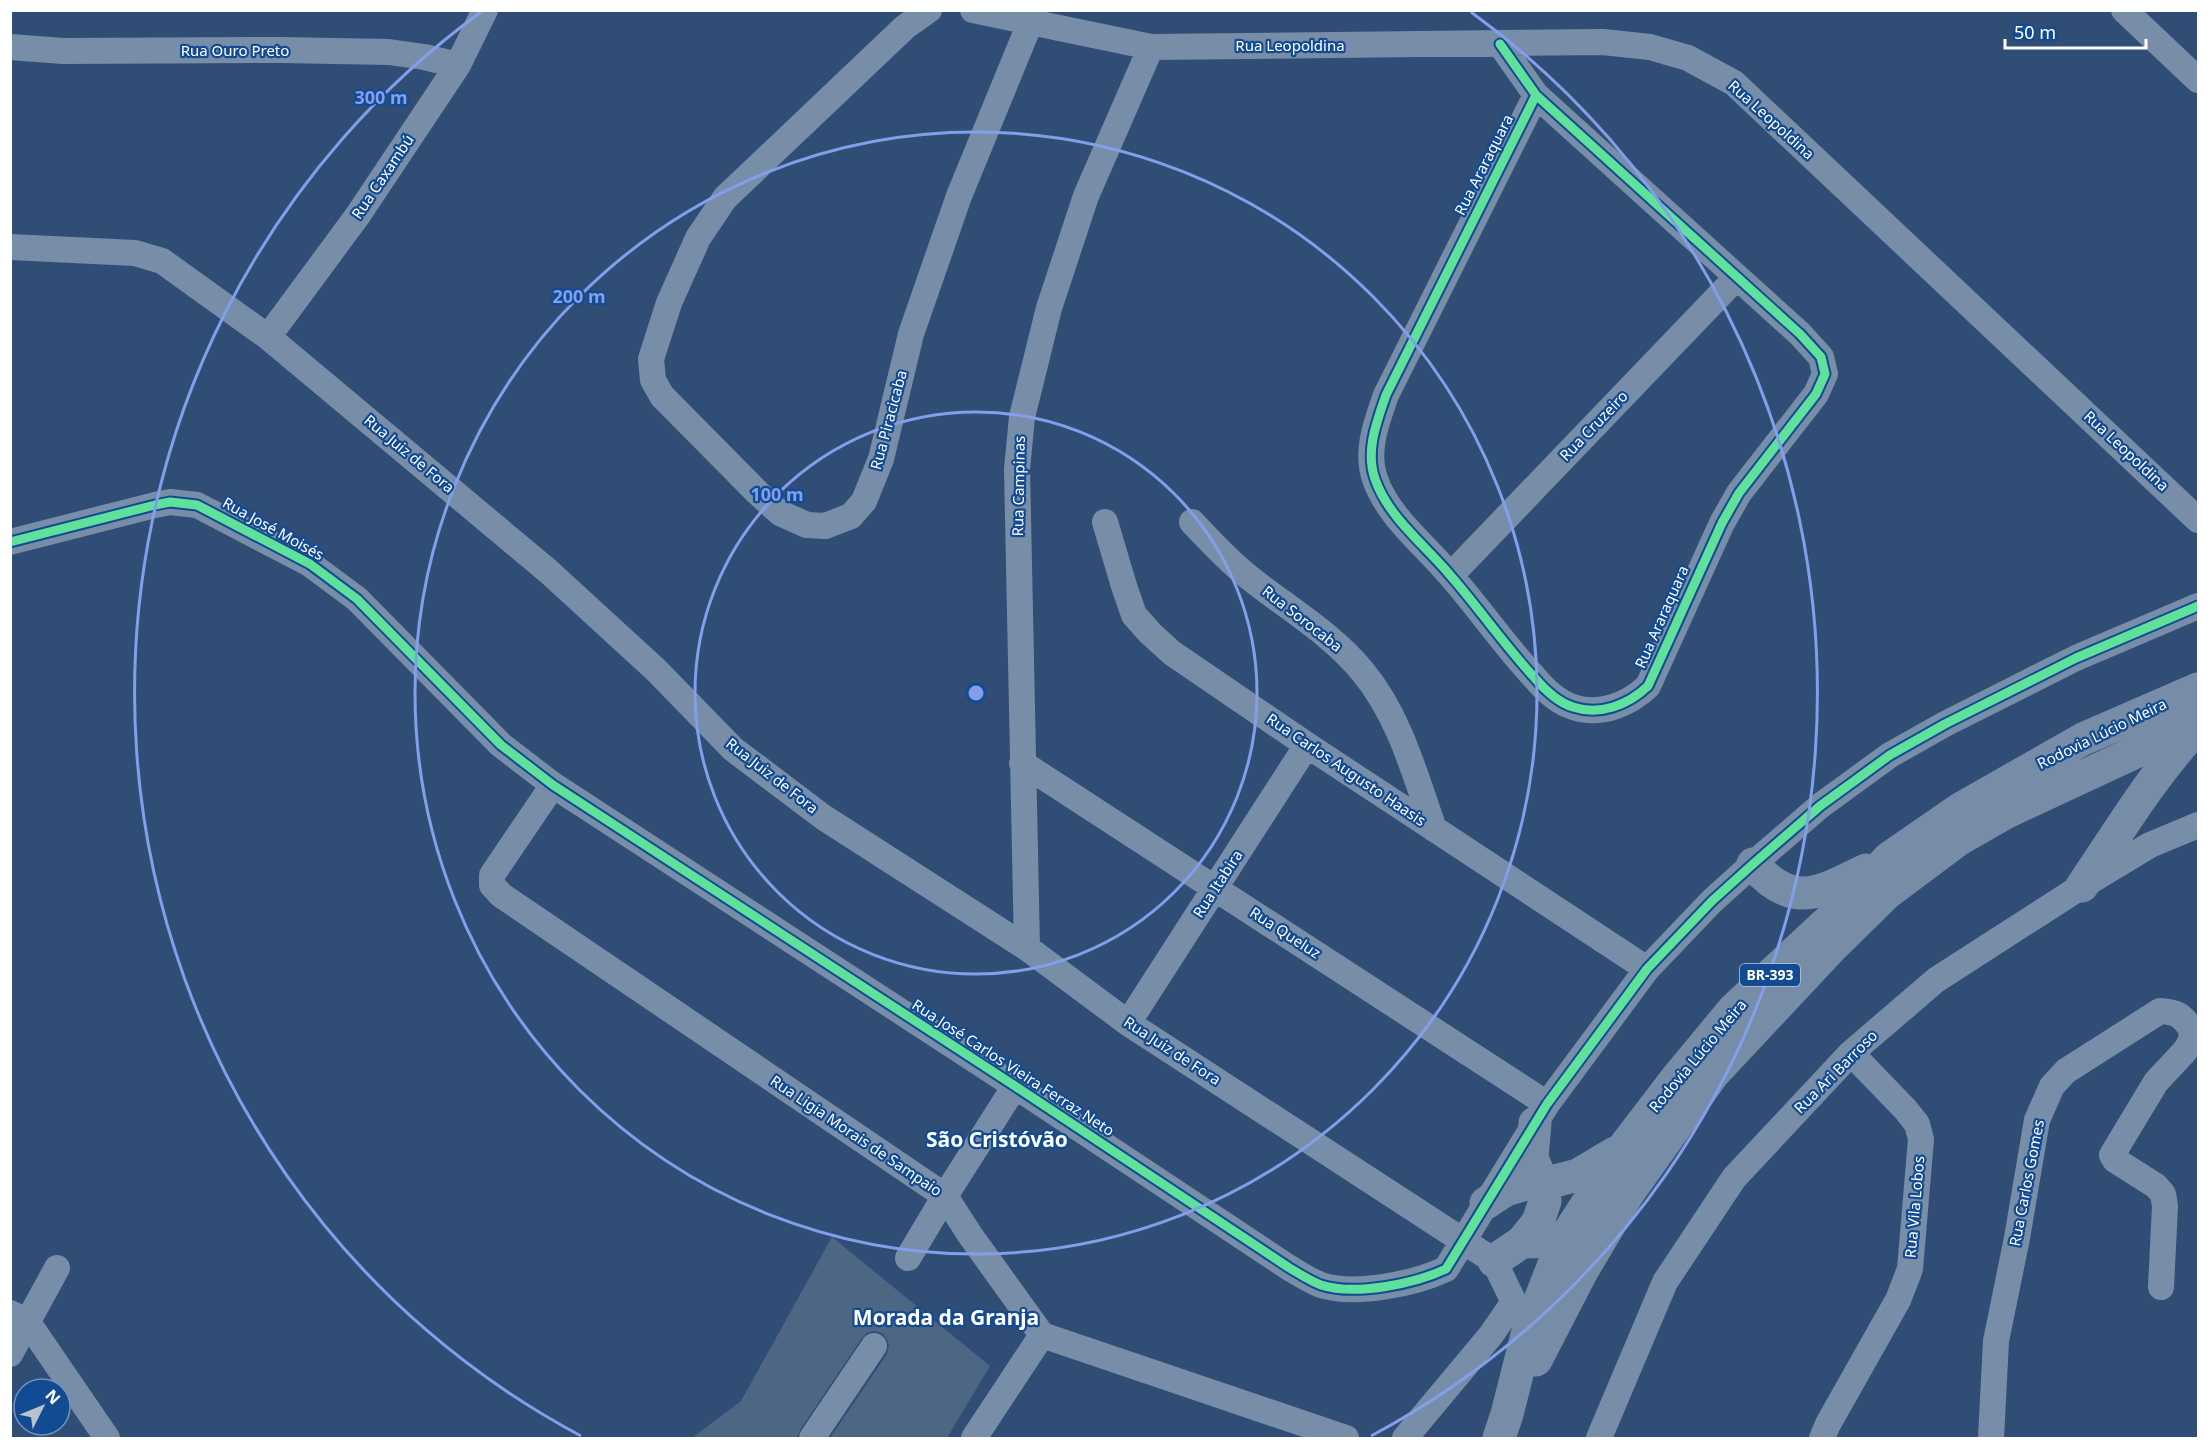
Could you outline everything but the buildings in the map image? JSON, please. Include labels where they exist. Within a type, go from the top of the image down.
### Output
[{"type":"main road","points":[[2082,886],[2166,762],[2196,704]]},
{"type":"main road","name":"Rodovia Lúcio Meira","points":[[1503,1426],[1528,1331],[1563,1241],[1624,1147],[1734,1009],[1835,915],[1889,858],[1960,809],[2083,740],[2196,704]]},
{"type":"main road","name":"Rodovia Lúcio Meira","points":[[1503,1426],[1582,1271],[1627,1195],[1713,1074],[1765,1016],[1887,893],[1958,840],[2196,704]]},
{"type":"main road","points":[[1753,864],[1776,887],[1809,893],[1826,890],[1889,858]]},
{"type":"main road","points":[[1522,1242],[1563,1241],[1581,1230],[1668,1110],[1692,1087],[1713,1074]]},
{"type":"main road","points":[[1494,1261],[1522,1242],[1533,1230],[1545,1201],[1543,1184],[1532,1158],[1541,1114]]},
{"type":"main road","points":[[1486,1203],[1506,1190],[1578,1175],[1624,1147]]},
{"type":"street","name":"Rua Caxambú","points":[[268,337],[358,215],[458,65],[485,10]]},
{"type":"street","name":"Rua Piracicaba","points":[[929,10],[905,27],[725,198],[698,238],[669,303],[651,359],[653,380],[662,396],[780,513],[807,525],[825,526],[851,516],[864,501],[881,459],[911,334],[959,196],[1030,23]]},
{"type":"street","points":[[973,10],[1030,23]]},
{"type":"street","points":[[2124,10],[2199,80]]},
{"type":"street","name":"Rua Leopoldina","points":[[1030,23],[1151,47],[1603,42],[1650,47],[1688,58],[1734,83],[2199,520]]},
{"type":"street","name":"Rua Araraquara","points":[[1500,44],[1536,95],[1800,334],[1821,357],[1825,374],[1816,394],[1739,493],[1727,513],[1704,559],[1648,686],[1635,698],[1616,707],[1589,710],[1572,707],[1556,699],[1534,677],[1450,575],[1390,508],[1374,479],[1371,459],[1374,430],[1386,395],[1536,95]]},
{"type":"street","name":"Rua Ouro Preto","points":[[10,47],[74,51],[389,52],[458,65]]},
{"type":"street","name":"Rua Campinas","points":[[1027,948],[1017,468],[1022,417],[1049,308],[1086,196],[1151,47]]},
{"type":"street","name":"Rua Juiz de Fora","points":[[10,247],[135,253],[162,261],[268,337],[548,571],[656,670],[733,749],[823,817],[1027,948],[1128,1023],[1494,1261]]},
{"type":"street","name":"Rua Cruzeiro","points":[[1450,575],[1737,277]]},
{"type":"street","name":"Rua José Moisés","points":[[10,542],[170,502],[197,505],[310,564],[357,599],[501,745],[553,785]]},
{"type":"street","name":"Rua Carlos Augusto Haasis","points":[[1106,522],[1134,615],[1172,653],[1307,745],[1647,969]]},
{"type":"street","name":"Rua Sorocaba","points":[[1192,522],[1231,562],[1334,642],[1364,673],[1390,712],[1434,829]]},
{"type":"street","name":"Rua José Carlos Vieira Ferraz Neto","points":[[553,785],[1015,1086],[1288,1268],[1322,1285],[1347,1289],[1377,1287],[1401,1284],[1446,1269],[1541,1114],[1647,969],[1712,901],[1820,806],[1890,755],[1945,724],[2076,658],[2199,606]]},
{"type":"street","name":"Rua Itabira","points":[[1128,1023],[1307,745]]},
{"type":"street","name":"Rua Queluz","points":[[1022,763],[1216,887],[1541,1114]]},
{"type":"street","name":"Rua Ligia Morais de Sampaio","points":[[553,785],[492,876],[492,885],[496,891],[945,1196],[970,1235],[1042,1335]]},
{"type":"street","name":"Rua Ari Barroso","points":[[1599,1438],[1665,1282],[1734,1178],[1851,1053],[1936,980],[2150,845],[2199,825]]},
{"type":"street","name":"Rua Carlos Gomes","points":[[1991,1438],[1996,1341],[2017,1238],[2037,1120],[2052,1086],[2066,1071],[2160,1011],[2175,1012],[2186,1020],[2192,1030],[2191,1041],[2156,1083],[2112,1155],[2115,1160],[2156,1186],[2163,1194],[2165,1206],[2161,1287]]},
{"type":"street","name":"Rua Vila Lobos","points":[[1822,1438],[1898,1300],[1910,1269],[1921,1138],[1917,1124],[1906,1110],[1851,1053]]},
{"type":"street","points":[[908,1258],[1015,1086]]},
{"type":"street","points":[[1494,1261],[1528,1331]]},
{"type":"street","points":[[10,1354],[19,1317],[57,1268]]},
{"type":"street","points":[[1405,1438],[1491,1335],[1513,1303]]},
{"type":"street","points":[[19,1317],[107,1438]]},
{"type":"street","points":[[974,1438],[1042,1335],[1346,1438]]},
{"type":"street","points":[[812,1438],[873,1346]]},
{"type":"cycle path","points":[[1500,44],[1536,95],[1800,334],[1821,357],[1825,374],[1816,394],[1739,493],[1722,523],[1648,686],[1632,699],[1603,709],[1583,709],[1567,705],[1542,686],[1450,575],[1398,518],[1381,493],[1372,468],[1373,436],[1386,395],[1536,95]]},
{"type":"cycle path","points":[[10,542],[170,502],[197,505],[310,564],[357,599],[501,745],[553,785],[1288,1267],[1321,1285],[1350,1289],[1401,1284],[1446,1269],[1547,1104],[1647,969],[1712,901],[1820,806],[1890,755],[1945,724],[2076,658],[2198,606]]},
{"type":"district","name":"São Cristóvão","points":[[997,1140]]},
{"type":"district","name":"Morada da Granja","points":[[946,1318]]}]
